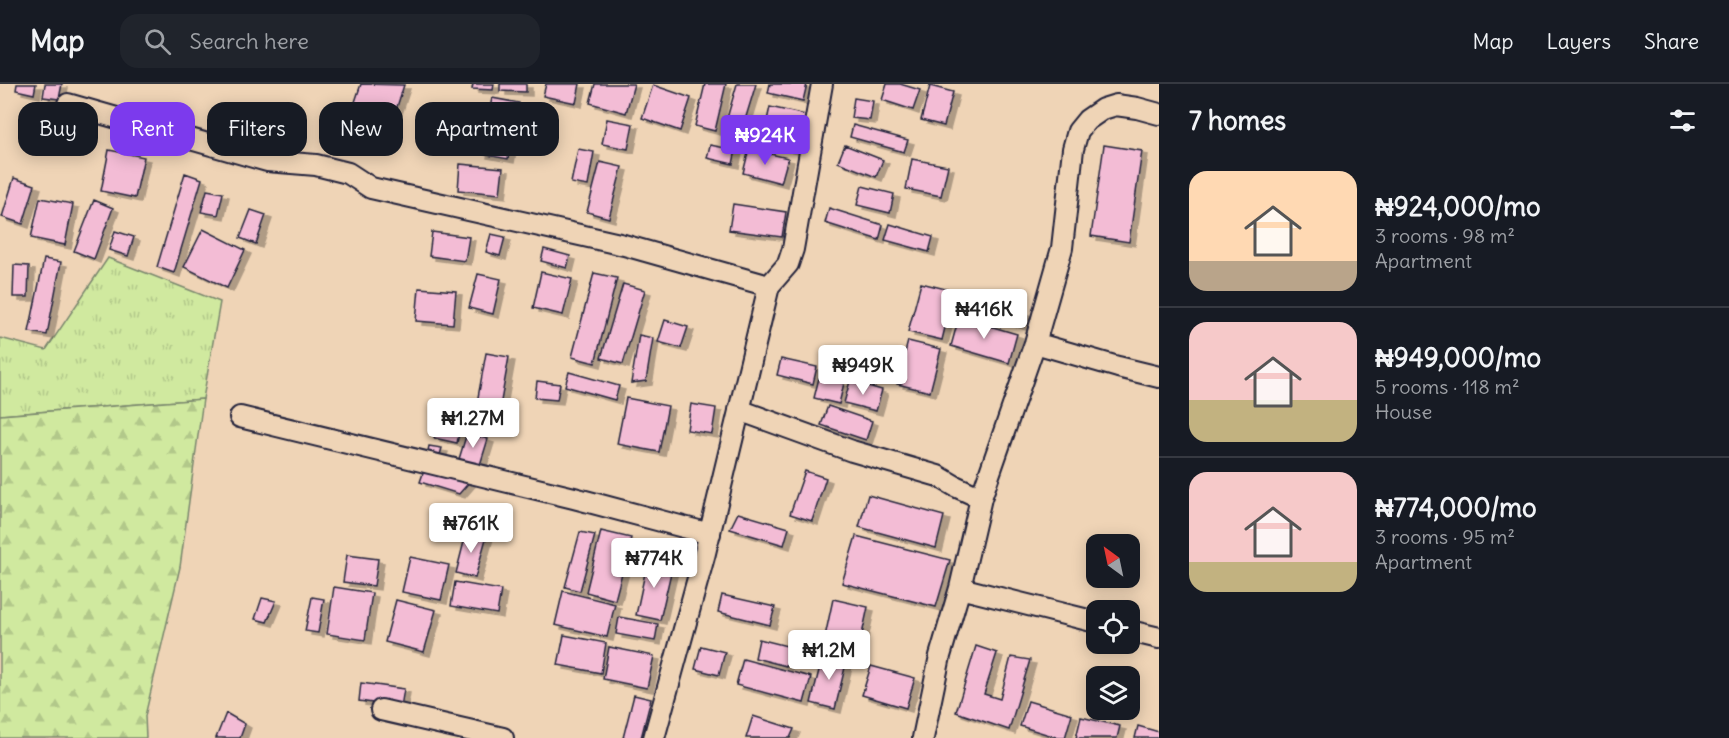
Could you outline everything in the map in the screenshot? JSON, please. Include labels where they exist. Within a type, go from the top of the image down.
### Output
[{"type":"street","points":[[654,738],[710,534],[769,286],[788,264],[793,249],[822,84]]},
{"type":"street","points":[[923,738],[940,656],[960,588],[981,498],[1035,344],[1062,248],[1073,149],[1078,132],[1087,120],[1103,109],[1116,105],[1159,114]]},
{"type":"street","points":[[98,112],[267,160],[315,165],[348,173],[371,188],[624,245],[769,286]]},
{"type":"street","points":[[1035,344],[1159,377]]},
{"type":"street","points":[[739,410],[852,451],[938,476],[981,498]]},
{"type":"street","points":[[240,417],[574,498],[710,534]]},
{"type":"street","points":[[960,588],[1086,620]]},
{"type":"street","points":[[1140,633],[1159,638]]},
{"type":"street","points":[[381,710],[503,738]]},
{"type":"green space","points":[[108,258],[220,302],[203,399],[0,415],[0,338],[46,350]]},
{"type":"green space","points":[[203,399],[180,567],[145,716],[146,738],[0,738],[0,415]]},
{"type":"building","points":[[17,84],[36,84],[34,94],[16,90]]},
{"type":"building","points":[[45,84],[62,84],[59,99],[43,97]]},
{"type":"building","points":[[361,84],[404,85],[399,102],[355,102]]},
{"type":"building","points":[[473,84],[494,84],[493,90],[472,89]]},
{"type":"building","points":[[500,84],[526,84],[526,92],[500,91]]},
{"type":"building","points":[[546,84],[580,84],[576,103],[543,96]]},
{"type":"building","points":[[595,84],[634,84],[626,113],[590,103]]},
{"type":"building","points":[[705,84],[726,84],[715,131],[695,126]]},
{"type":"building","points":[[737,84],[756,84],[742,130],[725,125]]},
{"type":"building","points":[[770,84],[807,84],[803,101],[768,93]]},
{"type":"building","points":[[887,84],[900,84],[920,90],[913,110],[882,100]]},
{"type":"building","points":[[653,85],[691,98],[680,131],[642,118]]},
{"type":"building","points":[[930,86],[953,92],[944,126],[921,120]]},
{"type":"building","points":[[492,98],[514,102],[491,102]]},
{"type":"building","points":[[854,98],[873,101],[870,120],[851,118]]},
{"type":"building","points":[[770,107],[806,115],[797,151],[762,143]]},
{"type":"building","points":[[607,119],[633,124],[628,149],[602,144]]},
{"type":"building","points":[[853,125],[908,140],[904,152],[850,137]]},
{"type":"building","points":[[710,145],[736,150],[733,164],[707,158]]},
{"type":"building","points":[[845,145],[883,160],[876,177],[838,162]]},
{"type":"building","points":[[1104,145],[1142,151],[1129,242],[1091,236]]},
{"type":"building","points":[[578,149],[594,152],[588,186],[571,183]]},
{"type":"building","points":[[749,149],[788,158],[781,183],[743,173]]},
{"type":"building","points":[[109,150],[110,156],[144,157],[135,198],[101,191]]},
{"type":"building","points":[[492,156],[509,156],[508,159]]},
{"type":"building","points":[[912,159],[948,166],[941,196],[906,189]]},
{"type":"building","points":[[600,162],[622,167],[609,218],[587,212]]},
{"type":"building","points":[[460,164],[503,168],[500,194],[458,190]]},
{"type":"building","points":[[185,173],[202,179],[174,273],[157,267]]},
{"type":"building","points":[[14,178],[35,185],[23,224],[2,217]]},
{"type":"building","points":[[862,186],[894,194],[890,213],[857,205]]},
{"type":"building","points":[[207,190],[223,193],[218,215],[201,212]]},
{"type":"building","points":[[40,198],[73,204],[65,245],[31,238]]},
{"type":"building","points":[[94,200],[113,208],[94,259],[74,251]]},
{"type":"building","points":[[733,204],[786,212],[782,237],[729,230]]},
{"type":"building","points":[[829,208],[883,225],[879,240],[825,223]]},
{"type":"building","points":[[251,210],[266,215],[256,244],[240,238]]},
{"type":"building","points":[[890,224],[933,237],[929,252],[885,240]]},
{"type":"building","points":[[203,229],[245,250],[227,288],[184,267]]},
{"type":"building","points":[[115,231],[134,237],[128,256],[109,250]]},
{"type":"building","points":[[432,232],[469,237],[465,261],[429,256]]},
{"type":"building","points":[[491,234],[505,237],[500,256],[486,252]]},
{"type":"building","points":[[544,249],[570,256],[567,268],[541,261]]},
{"type":"building","points":[[44,259],[61,262],[47,335],[29,332]]},
{"type":"building","points":[[14,265],[29,266],[28,297],[13,297]]},
{"type":"building","points":[[541,272],[572,279],[563,315],[533,308]]},
{"type":"building","points":[[594,273],[617,278],[595,363],[572,357]]},
{"type":"building","points":[[478,274],[501,279],[493,314],[469,308]]},
{"type":"building","points":[[921,283],[954,291],[942,340],[908,332]]},
{"type":"building","points":[[623,284],[645,290],[623,364],[601,358]]},
{"type":"building","points":[[419,288],[456,291],[453,324],[416,321]]},
{"type":"building","points":[[965,291],[1025,312],[1020,326],[960,306]]},
{"type":"building","points":[[959,317],[1017,334],[1009,363],[951,346]]},
{"type":"building","points":[[665,320],[688,327],[681,348],[658,342]]},
{"type":"building","points":[[639,335],[653,338],[646,381],[631,383]]},
{"type":"building","points":[[908,341],[941,349],[930,392],[897,384]]},
{"type":"building","points":[[486,353],[509,357],[496,429],[473,425]]},
{"type":"building","points":[[851,358],[887,367],[884,379],[848,371]]},
{"type":"building","points":[[781,359],[817,367],[813,384],[777,375]]},
{"type":"building","points":[[569,372],[619,386],[615,400],[565,386]]},
{"type":"building","points":[[819,378],[844,383],[839,404],[814,398]]},
{"type":"building","points":[[537,381],[560,384],[557,400],[535,398]]},
{"type":"building","points":[[850,381],[882,390],[876,411],[844,403]]},
{"type":"building","points":[[626,398],[668,406],[659,452],[617,444]]},
{"type":"building","points":[[691,404],[716,408],[712,434],[687,430]]},
{"type":"building","points":[[828,406],[872,421],[866,440],[821,425]]},
{"type":"building","points":[[441,408],[463,414],[457,443],[434,438]]},
{"type":"building","points":[[467,433],[488,439],[480,465],[459,459]]},
{"type":"building","points":[[429,446],[442,448],[439,458],[427,455]]},
{"type":"building","points":[[426,465],[473,478],[459,494],[420,482]]},
{"type":"building","points":[[805,471],[826,478],[812,521],[790,514]]},
{"type":"building","points":[[868,495],[944,516],[936,548],[859,527]]},
{"type":"building","points":[[738,513],[789,528],[784,545],[730,529]]},
{"type":"building","points":[[467,530],[487,535],[475,578],[456,573]]},
{"type":"building","points":[[601,531],[631,538],[615,600],[586,592]]},
{"type":"building","points":[[580,532],[595,535],[580,591],[565,587]]},
{"type":"building","points":[[856,536],[950,560],[936,607],[842,583]]},
{"type":"building","points":[[347,555],[378,559],[374,586],[343,582]]},
{"type":"building","points":[[410,557],[449,565],[441,600],[402,592]]},
{"type":"building","points":[[648,559],[673,564],[660,620],[636,615]]},
{"type":"building","points":[[455,582],[501,590],[497,614],[451,606]]},
{"type":"building","points":[[334,587],[372,593],[365,640],[327,634]]},
{"type":"building","points":[[563,591],[615,604],[607,637],[555,625]]},
{"type":"building","points":[[722,595],[775,607],[770,625],[718,612]]},
{"type":"building","points":[[312,597],[324,599],[318,633],[305,631]]},
{"type":"building","points":[[262,598],[276,601],[267,622],[255,619]]},
{"type":"building","points":[[833,599],[868,607],[858,653],[823,646]]},
{"type":"building","points":[[396,600],[436,610],[424,652],[385,642]]},
{"type":"building","points":[[619,617],[658,624],[655,641],[616,634]]},
{"type":"building","points":[[564,635],[606,643],[601,673],[558,665]]},
{"type":"building","points":[[759,639],[791,647],[786,666],[755,658]]},
{"type":"building","points":[[701,646],[725,652],[719,675],[695,669]]},
{"type":"building","points":[[976,646],[997,653],[984,694],[1000,699],[1011,657],[1030,660],[1009,730],[956,712]]},
{"type":"building","points":[[609,647],[654,656],[647,688],[603,679]]},
{"type":"building","points":[[823,654],[847,659],[835,709],[811,703]]},
{"type":"building","points":[[743,659],[811,677],[804,703],[736,685]]},
{"type":"building","points":[[871,666],[915,678],[906,708],[862,695]]},
{"type":"building","points":[[361,683],[404,689],[401,707],[359,701]]},
{"type":"building","points":[[634,695],[651,699],[641,738],[623,738]]},
{"type":"building","points":[[1028,701],[1072,714],[1065,738],[1020,726]]},
{"type":"building","points":[[226,713],[245,724],[240,738],[216,738]]},
{"type":"building","points":[[753,716],[794,729],[790,738],[746,738]]},
{"type":"building","points":[[1081,717],[1120,726],[1117,738],[1076,738]]},
{"type":"building","points":[[1138,726],[1159,732],[1159,738],[1135,738]]}]
